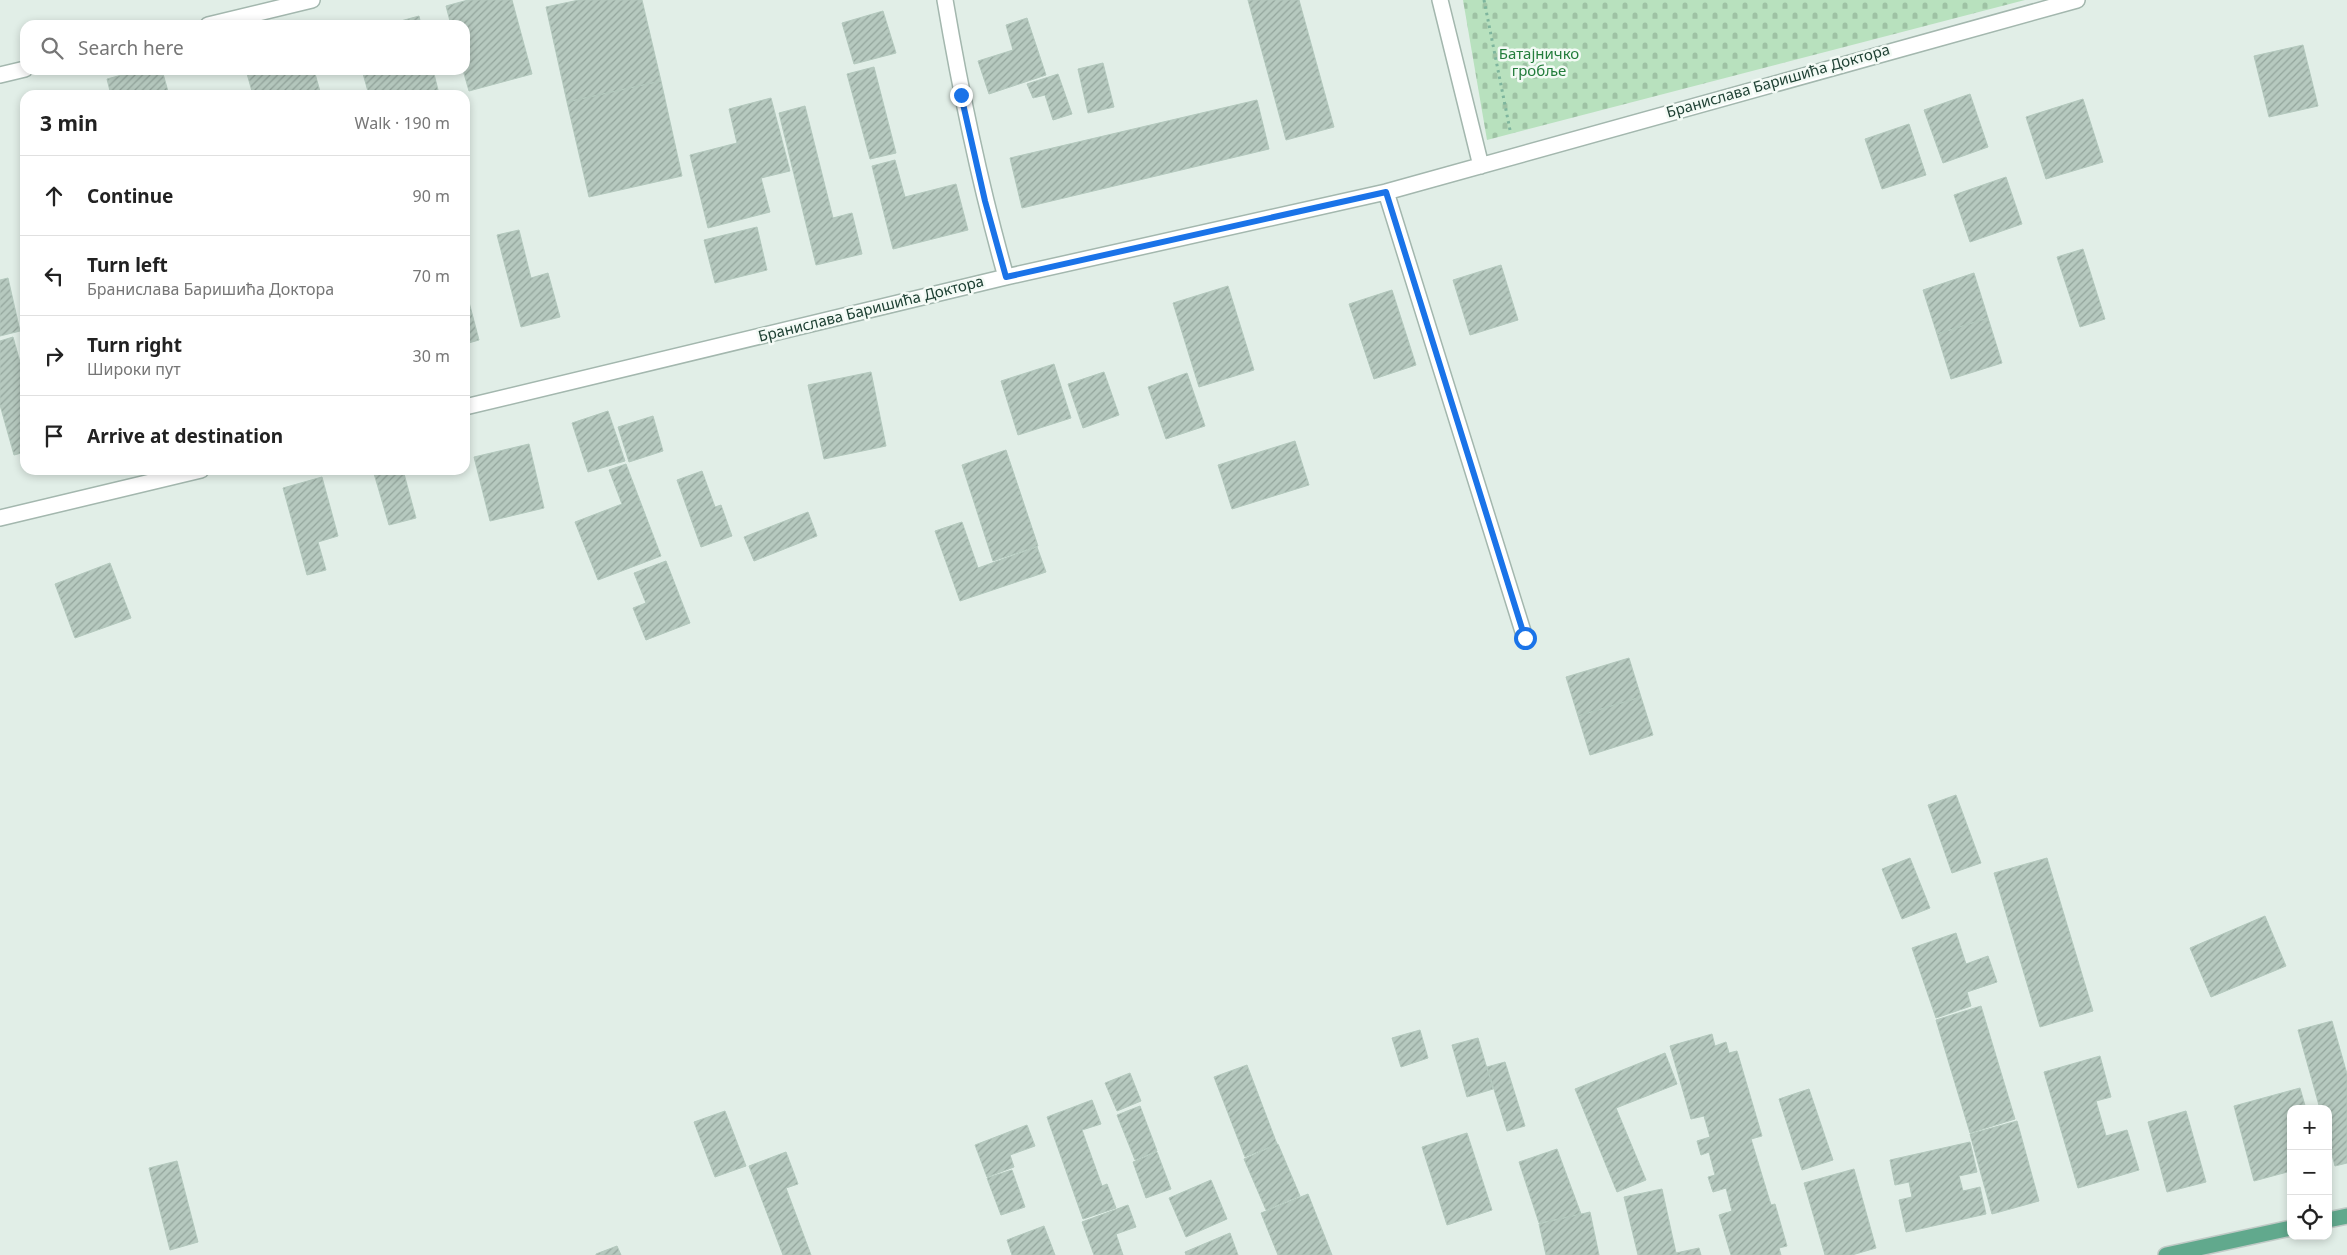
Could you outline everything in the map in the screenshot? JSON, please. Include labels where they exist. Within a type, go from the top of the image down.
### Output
[{"type":"main road","points":[[2332,1219],[2347,1216]]},
{"type":"main road","points":[[2166,1255],[2287,1229]]},
{"type":"street","points":[[229,20],[312,0]]},
{"type":"street","points":[[945,0],[961,95],[985,201],[1006,277]]},
{"type":"street","points":[[1440,0],[1481,166]]},
{"type":"street","name":"Бранислава Баришића Доктора","points":[[470,406],[1006,277],[1386,192],[2076,0]]},
{"type":"street","points":[[0,75],[20,70]]},
{"type":"street","points":[[1386,192],[1525,638]]},
{"type":"street","points":[[0,518],[180,475]]},
{"type":"path","points":[[1484,0],[1515,155]]},
{"type":"green space","name":"Батајничко гробље","points":[[1463,0],[2025,0],[1487,140]]},
{"type":"building","points":[[468,0],[512,0],[532,74],[469,90],[464,75],[470,75],[470,20],[450,20],[446,6]]},
{"type":"building","points":[[579,0],[642,0],[661,81],[567,102],[546,7]]},
{"type":"building","points":[[1248,0],[1299,0],[1334,127],[1286,140]]},
{"type":"building","points":[[883,11],[896,53],[854,64],[842,23]]},
{"type":"building","points":[[419,16],[420,20],[404,20]]},
{"type":"building","points":[[1027,18],[1046,75],[989,94],[978,61],[1013,50],[1006,25]]},
{"type":"building","points":[[2303,45],[2318,106],[2269,117],[2254,56]]},
{"type":"building","points":[[1103,63],[1114,107],[1088,113],[1078,69]]},
{"type":"building","points":[[874,67],[896,153],[870,159],[847,74]]},
{"type":"building","points":[[1058,74],[1072,114],[1053,120],[1045,95],[1033,98],[1027,84]]},
{"type":"building","points":[[122,75],[163,75],[168,90],[110,90],[107,79]]},
{"type":"building","points":[[247,75],[315,75],[320,90],[252,90]]},
{"type":"building","points":[[363,75],[434,75],[438,90],[368,90]]},
{"type":"building","points":[[661,81],[682,176],[589,197],[567,102]]},
{"type":"building","points":[[1970,94],[1988,147],[1943,163],[1924,110]]},
{"type":"building","points":[[771,98],[790,171],[761,178],[770,212],[708,228],[690,155],[737,143],[729,109]]},
{"type":"building","points":[[2083,99],[2103,162],[2046,179],[2026,117]]},
{"type":"building","points":[[1257,100],[1269,149],[1022,208],[1010,158]]},
{"type":"building","points":[[805,106],[833,218],[852,213],[862,254],[816,265],[779,113]]},
{"type":"building","points":[[1909,124],[1926,175],[1882,189],[1865,139]]},
{"type":"building","points":[[895,160],[905,197],[956,184],[968,230],[893,249],[872,166]]},
{"type":"building","points":[[2006,177],[2022,224],[1970,242],[1954,195]]},
{"type":"building","points":[[757,227],[767,270],[715,283],[704,240]]},
{"type":"building","points":[[519,230],[531,278],[548,273],[560,317],[521,327],[497,235]]},
{"type":"building","points":[[2083,249],[2105,319],[2080,327],[2057,257]]},
{"type":"building","points":[[1501,265],[1518,320],[1470,335],[1453,280]]},
{"type":"building","points":[[1974,273],[1988,318],[1937,334],[1923,290]]},
{"type":"building","points":[[8,278],[20,331],[0,336],[0,280]]},
{"type":"building","points":[[1228,286],[1254,370],[1199,387],[1173,303]]},
{"type":"building","points":[[1392,290],[1416,365],[1374,379],[1349,304]]},
{"type":"building","points":[[470,306],[479,340],[470,343]]},
{"type":"building","points":[[1988,318],[2002,363],[1951,379],[1937,334]]},
{"type":"building","points":[[13,337],[20,362],[20,453],[14,455],[0,405],[0,341]]},
{"type":"building","points":[[1054,364],[1071,418],[1018,435],[1001,381]]},
{"type":"building","points":[[871,372],[886,446],[824,459],[808,385]]},
{"type":"building","points":[[1104,372],[1119,415],[1083,428],[1068,384]]},
{"type":"building","points":[[1187,373],[1205,426],[1166,439],[1148,387]]},
{"type":"building","points":[[608,411],[625,461],[588,472],[572,423]]},
{"type":"building","points":[[653,416],[663,451],[629,462],[618,427]]},
{"type":"building","points":[[1295,441],[1309,485],[1232,509],[1218,465]]},
{"type":"building","points":[[529,444],[544,508],[490,521],[474,457]]},
{"type":"building","points":[[1006,450],[1038,546],[993,561],[962,465]]},
{"type":"building","points":[[626,464],[661,556],[598,580],[575,522],[622,504],[609,470]]},
{"type":"building","points":[[702,471],[715,507],[721,505],[732,536],[701,547],[677,480]]},
{"type":"building","points":[[374,475],[404,475],[416,518],[389,525]]},
{"type":"building","points":[[322,477],[338,536],[318,542],[326,570],[307,575],[283,488]]},
{"type":"building","points":[[808,512],[817,536],[754,561],[744,537]]},
{"type":"building","points":[[962,522],[978,568],[1037,547],[1046,572],[960,601],[935,531]]},
{"type":"building","points":[[666,561],[690,623],[646,640],[633,608],[646,603],[634,573]]},
{"type":"building","points":[[110,563],[131,618],[75,638],[55,584]]},
{"type":"building","points":[[1629,658],[1641,697],[1578,716],[1566,677]]},
{"type":"building","points":[[1641,697],[1653,735],[1590,755],[1578,716]]},
{"type":"building","points":[[1956,795],[1981,863],[1952,873],[1928,805]]},
{"type":"building","points":[[1910,858],[1930,908],[1902,919],[1882,869]]},
{"type":"building","points":[[2047,858],[2093,1011],[2040,1027],[1994,873]]},
{"type":"building","points":[[2265,916],[2286,966],[2211,997],[2190,948]]},
{"type":"building","points":[[1956,933],[1966,964],[1988,956],[1997,982],[1967,992],[1971,1006],[1936,1018],[1912,948]]},
{"type":"building","points":[[1981,1006],[2015,1119],[1970,1133],[1936,1020]]},
{"type":"building","points":[[2332,1021],[2347,1074],[2347,1163],[2335,1166],[2332,1155],[2332,1105],[2319,1105],[2298,1030]]},
{"type":"building","points":[[1420,1030],[1428,1058],[1401,1067],[1392,1038]]},
{"type":"building","points":[[1712,1034],[1715,1046],[1726,1042],[1729,1053],[1737,1051],[1762,1136],[1751,1139],[1771,1205],[1775,1204],[1787,1246],[1779,1248],[1781,1255],[1731,1255],[1719,1215],[1732,1211],[1726,1188],[1713,1192],[1708,1177],[1715,1175],[1709,1152],[1701,1155],[1697,1141],[1710,1137],[1704,1116],[1691,1119],[1670,1046]]},
{"type":"building","points":[[1478,1038],[1493,1089],[1467,1097],[1452,1045]]},
{"type":"building","points":[[1665,1053],[1677,1084],[1616,1108],[1646,1180],[1617,1192],[1575,1089]]},
{"type":"building","points":[[2100,1056],[2111,1097],[2096,1101],[2106,1136],[2127,1130],[2139,1170],[2078,1188],[2044,1072]]},
{"type":"building","points":[[1505,1062],[1525,1126],[1507,1131],[1487,1067]]},
{"type":"building","points":[[1247,1065],[1277,1144],[1245,1157],[1214,1077]]},
{"type":"building","points":[[1130,1073],[1141,1101],[1117,1111],[1105,1083]]},
{"type":"building","points":[[2300,1088],[2305,1105],[2287,1105],[2287,1172],[2254,1181],[2234,1106]]},
{"type":"building","points":[[1809,1089],[1833,1160],[1802,1170],[1779,1099]]},
{"type":"building","points":[[1092,1100],[1101,1124],[1082,1130],[1102,1186],[1107,1184],[1116,1208],[1083,1219],[1047,1117]]},
{"type":"building","points":[[1140,1106],[1157,1151],[1135,1160],[1117,1115]]},
{"type":"building","points":[[725,1111],[746,1166],[715,1177],[694,1122]]},
{"type":"building","points":[[2186,1111],[2206,1182],[2167,1192],[2148,1122]]},
{"type":"building","points":[[2017,1121],[2039,1201],[1992,1214],[1970,1134]]},
{"type":"building","points":[[1027,1125],[1035,1146],[1010,1155],[1014,1167],[987,1177],[975,1145]]},
{"type":"building","points":[[1467,1133],[1492,1210],[1447,1225],[1422,1147]]},
{"type":"building","points":[[1970,1142],[1977,1172],[1959,1176],[1963,1191],[1980,1187],[1986,1214],[1906,1232],[1899,1200],[1912,1197],[1909,1182],[1895,1185],[1890,1160]]},
{"type":"building","points":[[1278,1144],[1300,1196],[1266,1210],[1244,1159]]},
{"type":"building","points":[[1557,1149],[1581,1214],[1539,1223],[1519,1162]]},
{"type":"building","points":[[786,1152],[798,1184],[786,1188],[811,1255],[783,1255],[749,1166]]},
{"type":"building","points":[[1157,1152],[1171,1189],[1146,1198],[1133,1162]]},
{"type":"building","points":[[177,1161],[198,1242],[170,1250],[149,1168]]},
{"type":"building","points":[[1854,1169],[1876,1248],[1852,1255],[1825,1255],[1804,1183]]},
{"type":"building","points":[[1012,1170],[1025,1207],[1001,1215],[987,1178]]},
{"type":"building","points":[[1211,1180],[1227,1219],[1186,1237],[1169,1198]]},
{"type":"building","points":[[1662,1189],[1676,1253],[1699,1248],[1701,1255],[1638,1255],[1624,1197]]},
{"type":"building","points":[[1308,1194],[1332,1255],[1278,1255],[1261,1213]]},
{"type":"building","points":[[1128,1205],[1136,1227],[1116,1234],[1123,1255],[1094,1255],[1082,1222]]},
{"type":"building","points":[[1590,1212],[1599,1255],[1546,1255],[1539,1224]]},
{"type":"building","points":[[1044,1226],[1055,1255],[1012,1255],[1007,1240]]},
{"type":"building","points":[[1230,1233],[1238,1255],[1186,1255],[1185,1252]]},
{"type":"building","points":[[617,1246],[621,1255],[596,1255],[596,1254]]},
{"type":"route","points":[[961,95],[985,201],[1006,277],[1386,192],[1525,638]]}]
